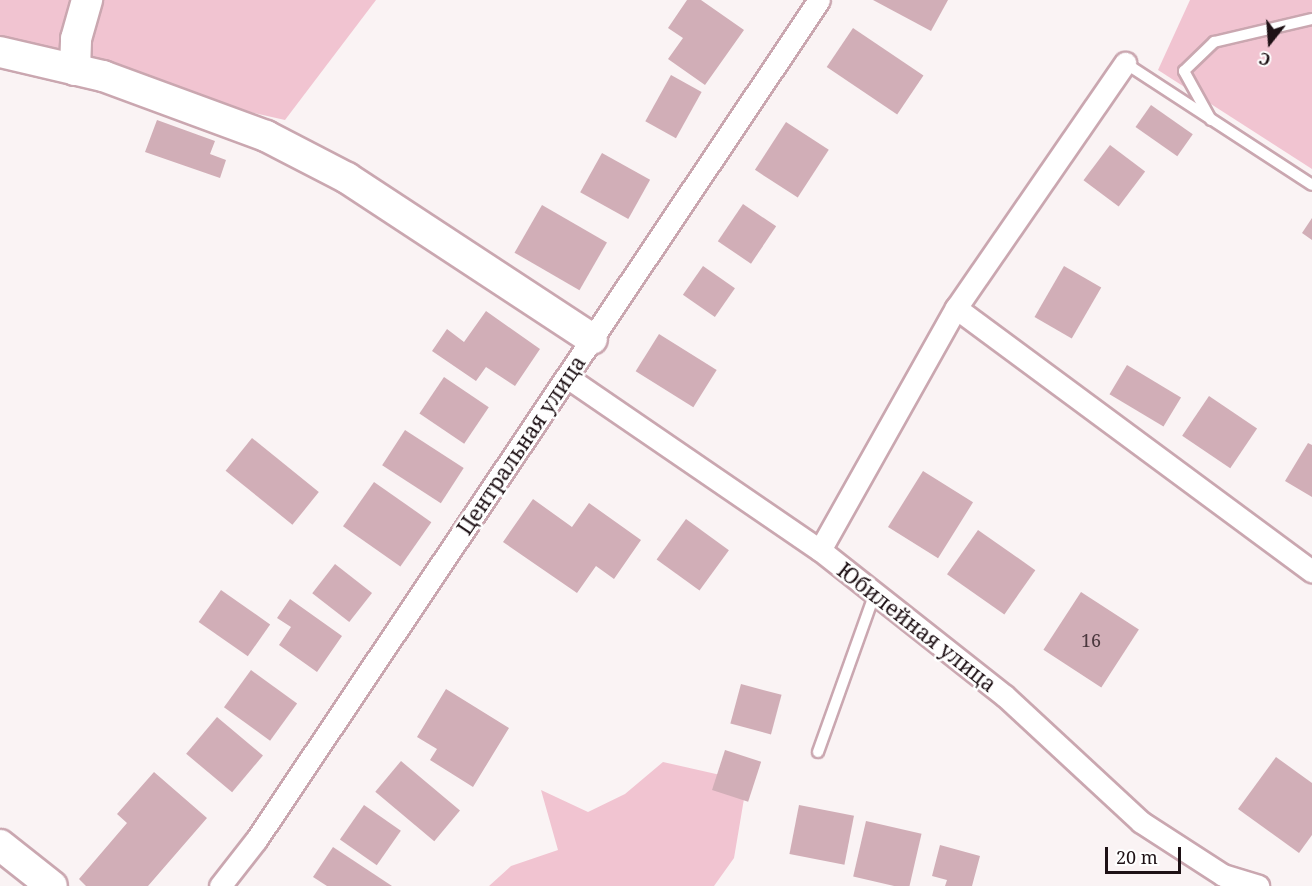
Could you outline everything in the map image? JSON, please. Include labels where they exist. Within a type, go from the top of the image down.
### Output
[{"type":"street","points":[[75,70],[87,0]]},
{"type":"street","name":"Центральная улица","points":[[220,886],[256,840],[819,0]]},
{"type":"street","points":[[0,52],[75,70],[255,132],[297,151],[347,178],[592,339]]},
{"type":"street","points":[[820,550],[956,308],[1125,63]]},
{"type":"street","points":[[956,308],[1312,571]]},
{"type":"street","name":"Юбилейная улица","points":[[567,377],[820,550],[1005,696],[1141,822],[1223,875],[1258,886]]},
{"type":"street","points":[[0,845],[52,886]]},
{"type":"lane","points":[[1213,123],[1184,71],[1214,42],[1312,19]]},
{"type":"lane","points":[[1125,63],[1213,123],[1312,185]]},
{"type":"lane","points":[[818,753],[875,593]]},
{"type":"shaded area","points":[[0,0],[376,0],[285,120],[0,55]]},
{"type":"shaded area","points":[[1190,0],[1312,0],[1312,169],[1158,70]]},
{"type":"shaded area","points":[[663,762],[747,781],[734,858],[714,886],[489,886],[511,866],[558,850],[541,790],[588,812],[625,794]]},
{"type":"building","points":[[687,0],[701,0],[744,30],[705,85],[668,59],[683,38],[668,28]]},
{"type":"building","points":[[873,0],[948,0],[931,31]]},
{"type":"building","points":[[853,28],[923,76],[897,114],[827,67]]},
{"type":"building","points":[[671,75],[702,92],[676,138],[645,121]]},
{"type":"building","points":[[1151,105],[1193,134],[1177,156],[1136,127]]},
{"type":"building","points":[[157,120],[215,141],[210,154],[226,160],[220,178],[145,152]]},
{"type":"building","points":[[786,122],[829,150],[798,198],[755,170]]},
{"type":"building","points":[[1110,145],[1145,171],[1119,207],[1084,180]]},
{"type":"building","points":[[602,153],[650,180],[628,219],[580,192]]},
{"type":"building","points":[[743,204],[776,226],[751,264],[718,241]]},
{"type":"building","points":[[542,205],[607,243],[579,290],[514,253]]},
{"type":"building","points":[[1312,218],[1312,240],[1302,233]]},
{"type":"building","points":[[703,266],[735,288],[715,317],[683,295]]},
{"type":"building","points":[[1064,266],[1101,288],[1072,339],[1034,317]]},
{"type":"building","points":[[486,311],[540,349],[515,386],[486,367],[476,381],[432,351],[447,329],[464,342]]},
{"type":"building","points":[[659,334],[717,370],[693,407],[636,371]]},
{"type":"building","points":[[1127,365],[1181,397],[1163,427],[1109,394]]},
{"type":"building","points":[[444,377],[489,407],[464,444],[419,413]]},
{"type":"building","points":[[1209,396],[1257,428],[1230,468],[1182,436]]},
{"type":"building","points":[[405,430],[464,468],[441,503],[382,465]]},
{"type":"building","points":[[252,438],[319,492],[292,525],[226,471]]},
{"type":"building","points":[[1308,443],[1312,445],[1312,497],[1285,481]]},
{"type":"building","points":[[923,471],[973,502],[938,558],[888,527]]},
{"type":"building","points":[[374,482],[431,522],[400,566],[343,526]]},
{"type":"building","points":[[533,499],[572,527],[589,503],[641,540],[614,579],[596,566],[577,593],[503,542]]},
{"type":"building","points":[[686,519],[729,550],[699,591],[657,559]]},
{"type":"building","points":[[978,530],[1035,570],[1004,614],[947,574]]},
{"type":"building","points":[[335,564],[372,593],[349,622],[312,593]]},
{"type":"building","points":[[221,590],[270,624],[248,656],[199,622]]},
{"type":"building","points":[[1081,592],[1139,630],[1101,687],[1043,650]]},
{"type":"building","points":[[290,599],[342,636],[317,672],[279,645],[291,627],[277,618]]},
{"type":"building","points":[[251,670],[297,704],[270,741],[224,707]]},
{"type":"building","points":[[741,684],[782,695],[771,734],[730,724]]},
{"type":"building","points":[[446,689],[509,728],[473,787],[430,760],[437,749],[417,737]]},
{"type":"building","points":[[217,717],[263,756],[232,792],[186,754]]},
{"type":"building","points":[[725,750],[761,762],[748,802],[712,790]]},
{"type":"building","points":[[1276,757],[1312,783],[1312,835],[1299,853],[1238,809]]},
{"type":"building","points":[[401,761],[460,810],[434,841],[375,792]]},
{"type":"building","points":[[154,772],[207,818],[148,886],[86,886],[79,879],[127,823],[117,814]]},
{"type":"building","points":[[364,805],[401,831],[377,865],[340,839]]},
{"type":"building","points":[[799,805],[854,816],[844,865],[789,854]]},
{"type":"building","points":[[866,821],[922,834],[909,886],[894,886],[853,877]]},
{"type":"building","points":[[940,845],[980,856],[972,886],[945,886],[947,880],[932,876]]},
{"type":"building","points":[[333,847],[392,886],[327,886],[313,877]]}]
